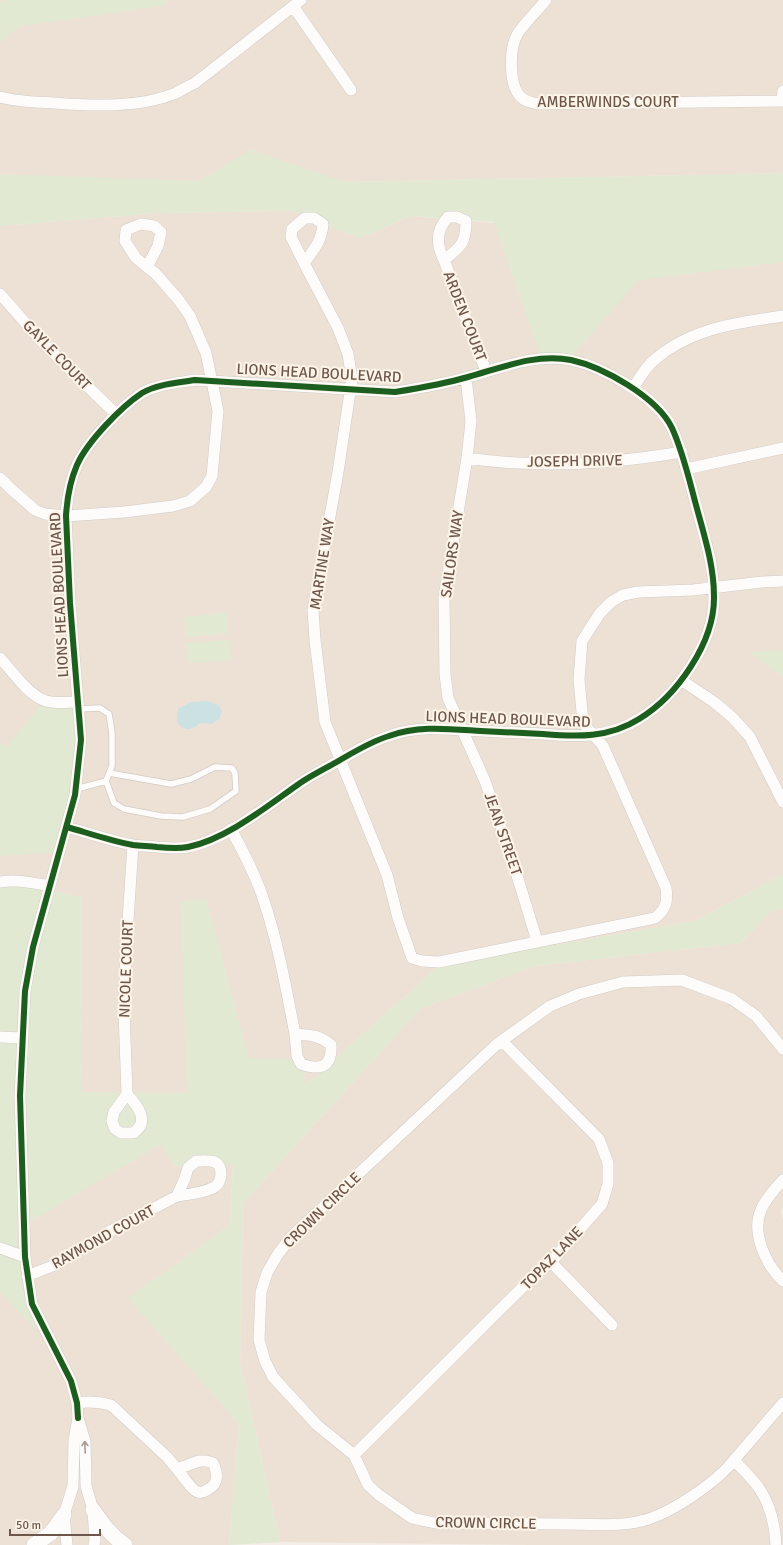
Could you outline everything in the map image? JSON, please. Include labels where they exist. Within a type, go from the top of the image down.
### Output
[{"type":"main road","points":[[94,1510],[112,1535],[125,1545]]},
{"type":"main road","points":[[34,1545],[51,1533],[64,1515]]},
{"type":"street","name":"AMBERWINDS COURT","points":[[546,0],[517,34],[512,52],[512,80],[521,98],[531,103],[783,98]]},
{"type":"street","points":[[0,97],[14,101],[89,105],[146,101],[168,95],[195,83],[297,3],[351,90]]},
{"type":"street","name":"ARDEN COURT","points":[[444,260],[486,372]]},
{"type":"street","name":"MARTINE WAY","points":[[304,263],[338,328],[348,354],[352,379],[338,472],[313,610],[315,640],[325,722],[387,875],[398,918],[412,958],[422,961],[439,962],[537,941]]},
{"type":"street","points":[[0,478],[35,510],[45,514],[66,516],[124,512],[173,506],[190,501],[206,487],[212,476],[218,411],[206,353],[190,316],[178,299],[155,273],[147,267]]},
{"type":"street","name":"GAYLE COURT","points":[[0,294],[44,344],[116,414]]},
{"type":"street","points":[[633,388],[651,362],[674,345],[700,332],[734,323],[783,316]]},
{"type":"street","name":"LIONS HEAD BOULEVARD","points":[[67,827],[133,845],[170,848],[187,847],[210,840],[231,829],[268,806],[300,782],[365,746],[409,730],[461,729],[559,735],[593,735],[604,734],[627,727],[643,718],[663,700],[686,674],[700,649],[710,623],[714,601],[714,587],[709,556],[682,452],[670,424],[658,409],[633,388],[614,376],[593,366],[570,360],[551,358],[527,360],[466,378],[424,388],[395,392],[195,380],[167,384],[143,393],[116,414],[90,445],[77,464],[70,489],[66,516],[81,740],[76,789],[67,827],[33,947],[25,991],[20,1096],[25,1257],[32,1304],[71,1381],[78,1403],[78,1418],[74,1441],[73,1486],[64,1515],[67,1545]]},
{"type":"street","name":"SAILORS WAY","points":[[461,729],[448,698],[445,674],[444,598],[467,458],[471,421],[466,378]]},
{"type":"street","points":[[686,469],[783,448]]},
{"type":"street","name":"JOSEPH DRIVE","points":[[467,458],[489,461],[594,464],[635,460],[682,452]]},
{"type":"street","points":[[537,941],[655,918],[663,911],[667,897],[666,888],[603,746],[583,724],[579,679],[582,641],[600,613],[611,602],[623,595],[638,592],[783,581]]},
{"type":"street","points":[[0,658],[33,694],[45,700],[56,703],[78,705]]},
{"type":"street","points":[[681,680],[714,702],[733,718],[750,737],[783,802]]},
{"type":"street","name":"JEAN STREET","points":[[461,729],[485,781],[512,860],[537,941]]},
{"type":"street","points":[[231,829],[263,896],[279,952],[295,1034]]},
{"type":"street","name":"NICOLE COURT","points":[[127,1094],[124,1012],[126,951],[133,845]]},
{"type":"street","points":[[0,882],[10,880],[27,881],[50,886]]},
{"type":"street","name":"CROWN CIRCLE","points":[[783,1049],[756,1016],[738,1003],[710,990],[682,980],[624,982],[579,994],[550,1006],[502,1041],[292,1236],[278,1254],[267,1273],[261,1292],[259,1340],[265,1361],[273,1377],[317,1425],[354,1455],[368,1485],[379,1496],[412,1518],[435,1523],[606,1524],[641,1521],[667,1511],[712,1480],[729,1466],[783,1403]]},
{"type":"street","points":[[0,1037],[22,1038]]},
{"type":"street","name":"TOPAZ LANE","points":[[354,1455],[536,1275],[551,1262],[602,1204],[608,1184],[608,1163],[599,1139],[502,1041]]},
{"type":"street","points":[[783,1180],[769,1196],[761,1210],[757,1222],[763,1249],[774,1272],[783,1281]]},
{"type":"street","name":"RAYMOND COURT","points":[[27,1276],[55,1265],[112,1230],[177,1196]]},
{"type":"street","points":[[0,1248],[25,1257]]},
{"type":"street","points":[[551,1262],[612,1325]]},
{"type":"street","points":[[78,1403],[88,1401],[101,1402],[111,1405],[167,1457],[177,1469]]},
{"type":"street","name":"LIONS HEAD BOULEVARD","points":[[78,1418],[85,1441],[86,1486],[94,1510],[94,1545]]},
{"type":"street","points":[[734,1460],[759,1488],[768,1506],[776,1545]]},
{"type":"lane","points":[[78,705],[100,708],[109,714],[112,733],[112,766],[106,781],[114,803],[124,808],[162,816],[183,817],[210,809],[228,798],[236,791],[235,773],[232,768],[225,767],[215,767],[191,779],[171,784],[110,773]]},
{"type":"lane","points":[[76,789],[106,781]]},
{"type":"shaded area","points":[[0,0],[783,0],[783,173],[0,191]]},
{"type":"shaded area","points":[[292,211],[360,238],[411,216],[783,247],[783,874],[695,921],[441,964],[306,1085],[233,1164],[230,1225],[129,1298],[239,1424],[229,1545],[0,1545],[0,226],[159,213]]},
{"type":"shaded area","points":[[207,701],[218,705],[222,711],[219,719],[212,724],[199,723],[190,729],[180,726],[177,719],[178,709],[191,702]]},
{"type":"shaded area","points":[[783,908],[783,1208],[781,1210],[783,1219],[783,1545],[529,1545],[280,1542],[240,1364],[243,1203],[420,1009],[535,966],[741,943],[770,912]]},
{"type":"green space","points":[[5,0],[170,0],[162,6],[21,26],[0,42],[0,2]]},
{"type":"green space","points":[[251,150],[345,182],[783,173],[783,262],[639,280],[570,358],[541,357],[494,222],[411,216],[360,238],[292,211],[159,213],[0,226],[0,174],[198,181]]},
{"type":"green space","points":[[227,613],[228,633],[186,637],[184,617]]},
{"type":"green space","points":[[229,640],[231,660],[188,663],[186,643]]},
{"type":"green space","points":[[783,650],[783,677],[749,652]]},
{"type":"green space","points":[[45,701],[78,704],[67,822],[58,852],[0,856],[0,742],[6,747]]},
{"type":"green space","points":[[783,874],[783,908],[770,912],[741,943],[535,966],[420,1009],[243,1203],[240,1364],[280,1542],[229,1545],[239,1424],[128,1298],[230,1225],[233,1164],[175,1167],[161,1144],[23,1226],[38,1331],[0,1292],[0,880],[82,897],[81,1092],[187,1093],[181,901],[206,899],[249,1058],[299,1060],[306,1085],[441,964],[695,921]]},
{"type":"cycle path","points":[[67,827],[133,845],[172,848],[188,847],[202,843],[231,830],[310,777],[367,745],[400,733],[411,730],[446,729],[580,736],[616,730],[639,719],[667,697],[680,682],[701,649],[713,614],[714,584],[708,550],[683,456],[672,428],[665,416],[642,395],[613,376],[584,364],[558,358],[545,358],[519,362],[450,382],[395,392],[195,380],[161,386],[142,393],[124,407],[105,426],[88,446],[82,456],[77,465],[71,484],[66,516],[70,603],[81,740],[75,795],[33,947],[25,991],[20,1096],[25,1257],[32,1304],[71,1381],[77,1403],[78,1418]]}]
